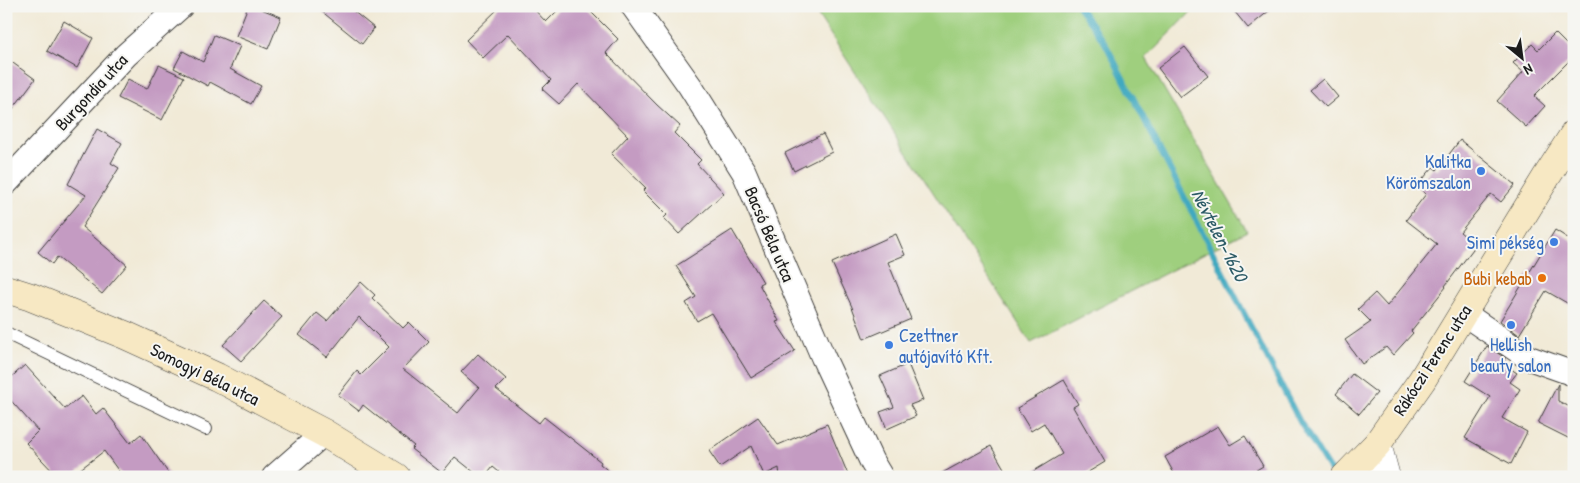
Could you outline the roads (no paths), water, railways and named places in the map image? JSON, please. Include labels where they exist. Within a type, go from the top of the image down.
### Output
[{"type":"main road","name":"Rákóczi Ferenc utca","points":[[1361,460],[1422,380],[1571,146]]},
{"type":"main road","name":"Somogyi Béla utca","points":[[6,289],[31,297],[124,335],[217,377],[324,432],[396,477]]},
{"type":"street","name":"Burgondia utca","points":[[6,183],[126,55],[181,6]]},
{"type":"street","name":"Bacsó Béla utca","points":[[633,6],[690,86],[744,172],[823,357],[872,462],[881,477]]},
{"type":"street","points":[[1463,313],[1529,358],[1574,374]]},
{"type":"street","points":[[274,477],[324,432]]},
{"type":"street","points":[[1361,460],[1386,477]]},
{"type":"lane","points":[[6,333],[206,429]]},
{"type":"waterway","name":"Névtelen-1620","points":[[1078,6],[1105,43],[1300,422],[1329,469],[1338,477]]},
{"type":"place","name":"Kalitka Körömszalon","points":[[1481,171]]},
{"type":"place","name":"Simi pékség","points":[[1554,242]]},
{"type":"place","name":"Bubi kebab","points":[[1542,278]]},
{"type":"place","name":"Hellish beauty salon","points":[[1511,325]]},
{"type":"place","name":"Czettner autójavító Kft.","points":[[889,345]]}]
